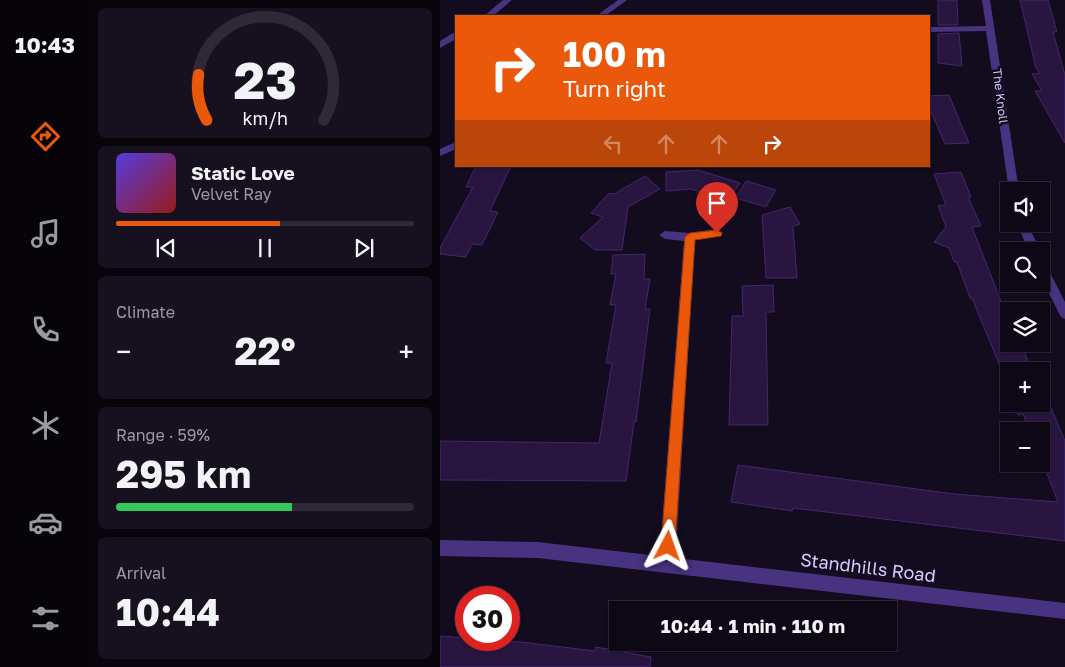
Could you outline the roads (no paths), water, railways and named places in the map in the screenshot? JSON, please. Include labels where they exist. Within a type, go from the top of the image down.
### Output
[{"type":"street","points":[[491,15],[508,0]]},
{"type":"street","points":[[601,15],[623,0]]},
{"type":"street","name":"The Knoll","points":[[986,0],[1013,182]]},
{"type":"street","points":[[930,30],[991,28]]},
{"type":"street","points":[[440,45],[455,36]]},
{"type":"street","points":[[440,153],[455,146]]},
{"type":"street","points":[[665,235],[690,237],[717,233]]},
{"type":"street","points":[[667,565],[690,237]]},
{"type":"street","points":[[1050,284],[1065,314]]},
{"type":"street","name":"Standhills Road","points":[[440,548],[538,550],[1065,611]]}]
